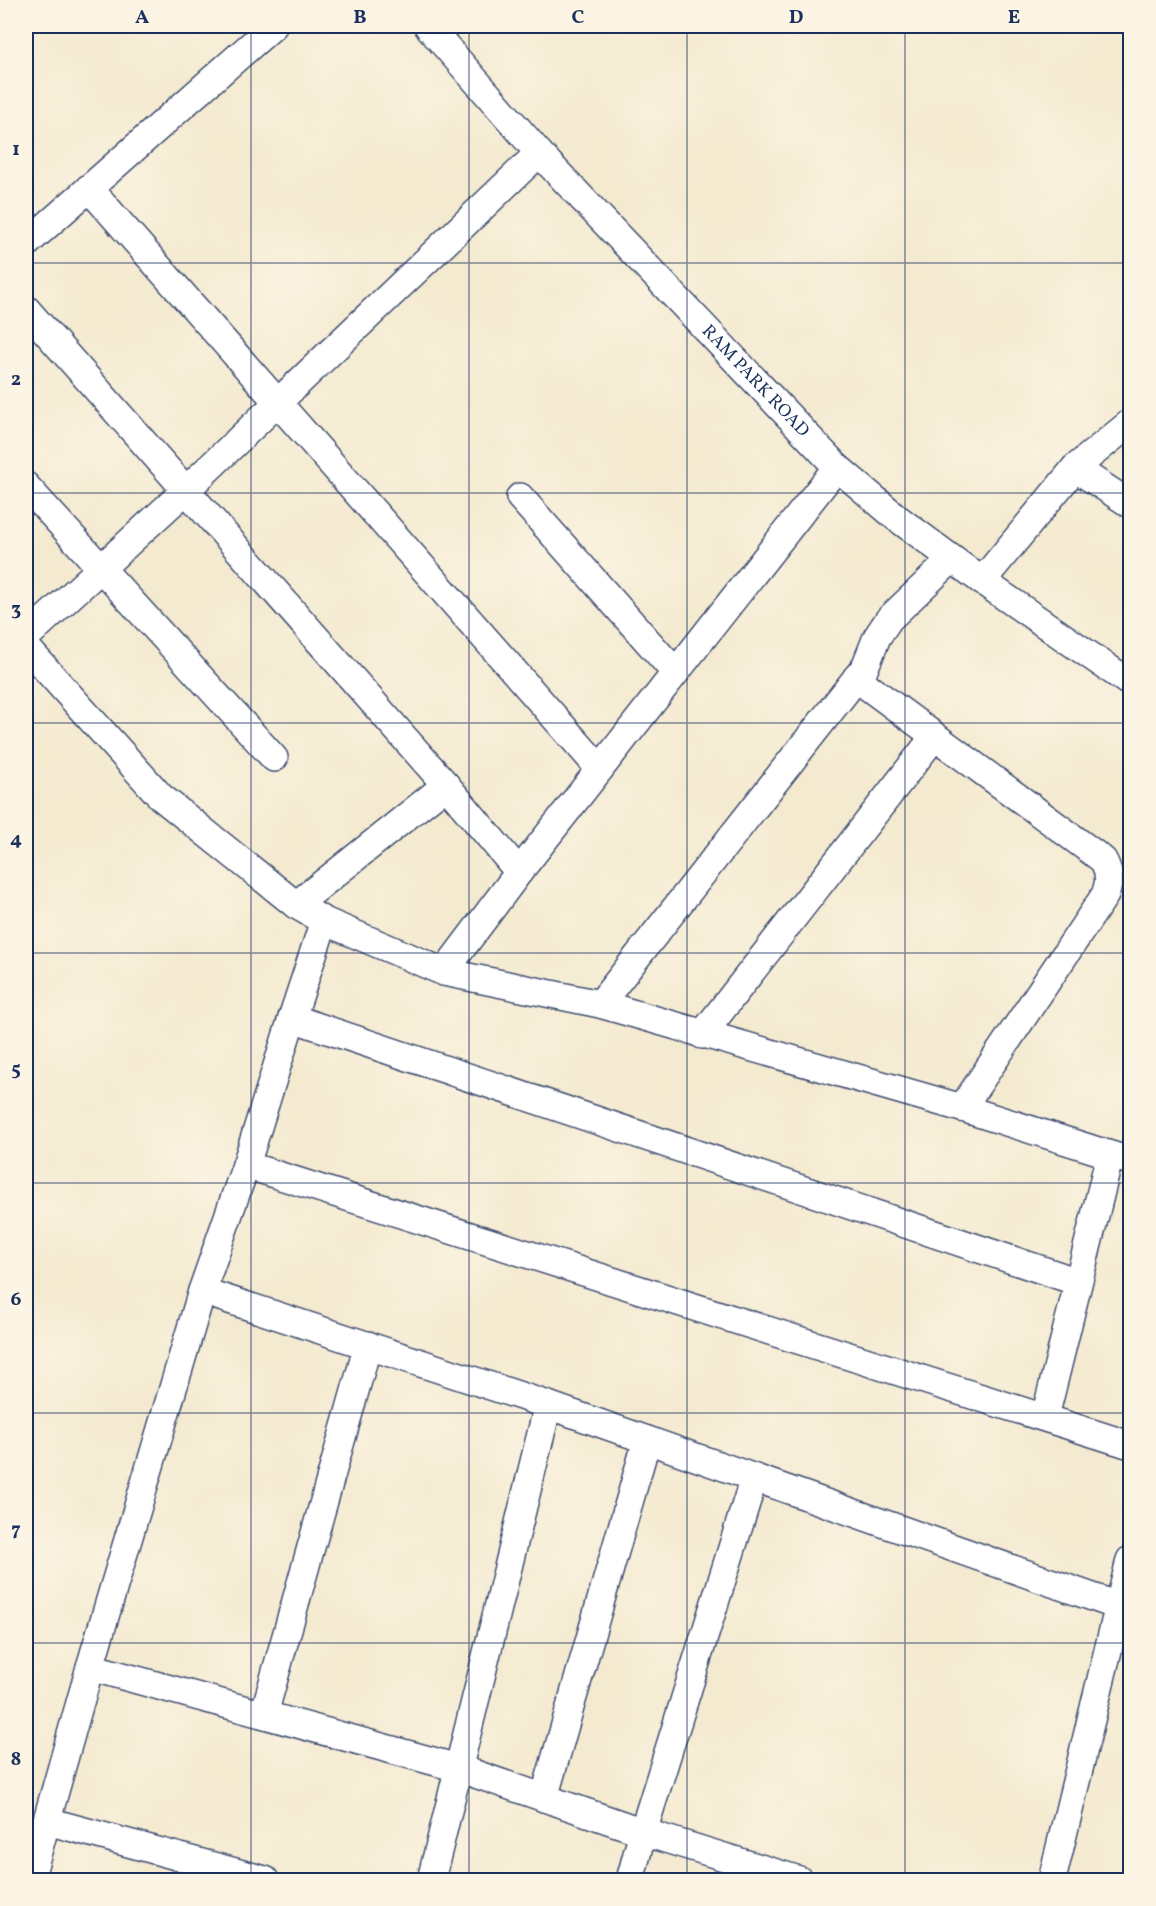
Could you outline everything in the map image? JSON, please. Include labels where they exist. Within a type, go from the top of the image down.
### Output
[{"type":"street","points":[[26,244],[273,26]]},
{"type":"street","name":"RAM PARK ROAD","points":[[428,26],[539,153],[837,467],[897,518],[982,582],[1131,683]]},
{"type":"street","points":[[26,637],[185,490],[539,153]]},
{"type":"street","points":[[89,188],[600,769]]},
{"type":"street","points":[[26,309],[446,785],[519,872]]},
{"type":"street","points":[[982,582],[1075,468],[1131,423]]},
{"type":"street","points":[[444,972],[519,872],[837,467]]},
{"type":"street","points":[[1075,468],[1131,504]]},
{"type":"street","points":[[26,486],[274,758]]},
{"type":"street","points":[[520,497],[675,672]]},
{"type":"street","points":[[600,1004],[865,667],[877,637],[889,619],[952,559]]},
{"type":"street","points":[[26,647],[161,797],[296,905],[324,921],[444,972],[600,1004],[962,1108],[1120,1158],[1078,1282],[1045,1417]]},
{"type":"street","points":[[856,678],[1103,860],[1108,869],[1110,881],[1105,895],[962,1108]]},
{"type":"street","points":[[702,1035],[934,737]]},
{"type":"street","points":[[296,905],[446,785]]},
{"type":"street","points":[[30,1881],[90,1667],[202,1291],[246,1165],[324,921]]},
{"type":"street","points":[[292,1018],[1078,1282]]},
{"type":"street","points":[[246,1165],[1131,1445]]},
{"type":"street","points":[[202,1291],[548,1405],[1118,1606]]},
{"type":"street","points":[[264,1714],[368,1345]]},
{"type":"street","points":[[431,1881],[548,1405]]},
{"type":"street","points":[[544,1798],[647,1440]]},
{"type":"street","points":[[630,1881],[643,1832],[754,1478]]},
{"type":"street","points":[[1052,1881],[1131,1560]]},
{"type":"street","points":[[90,1667],[458,1768],[643,1832],[799,1881]]},
{"type":"street","points":[[47,1821],[230,1875],[265,1881]]}]
